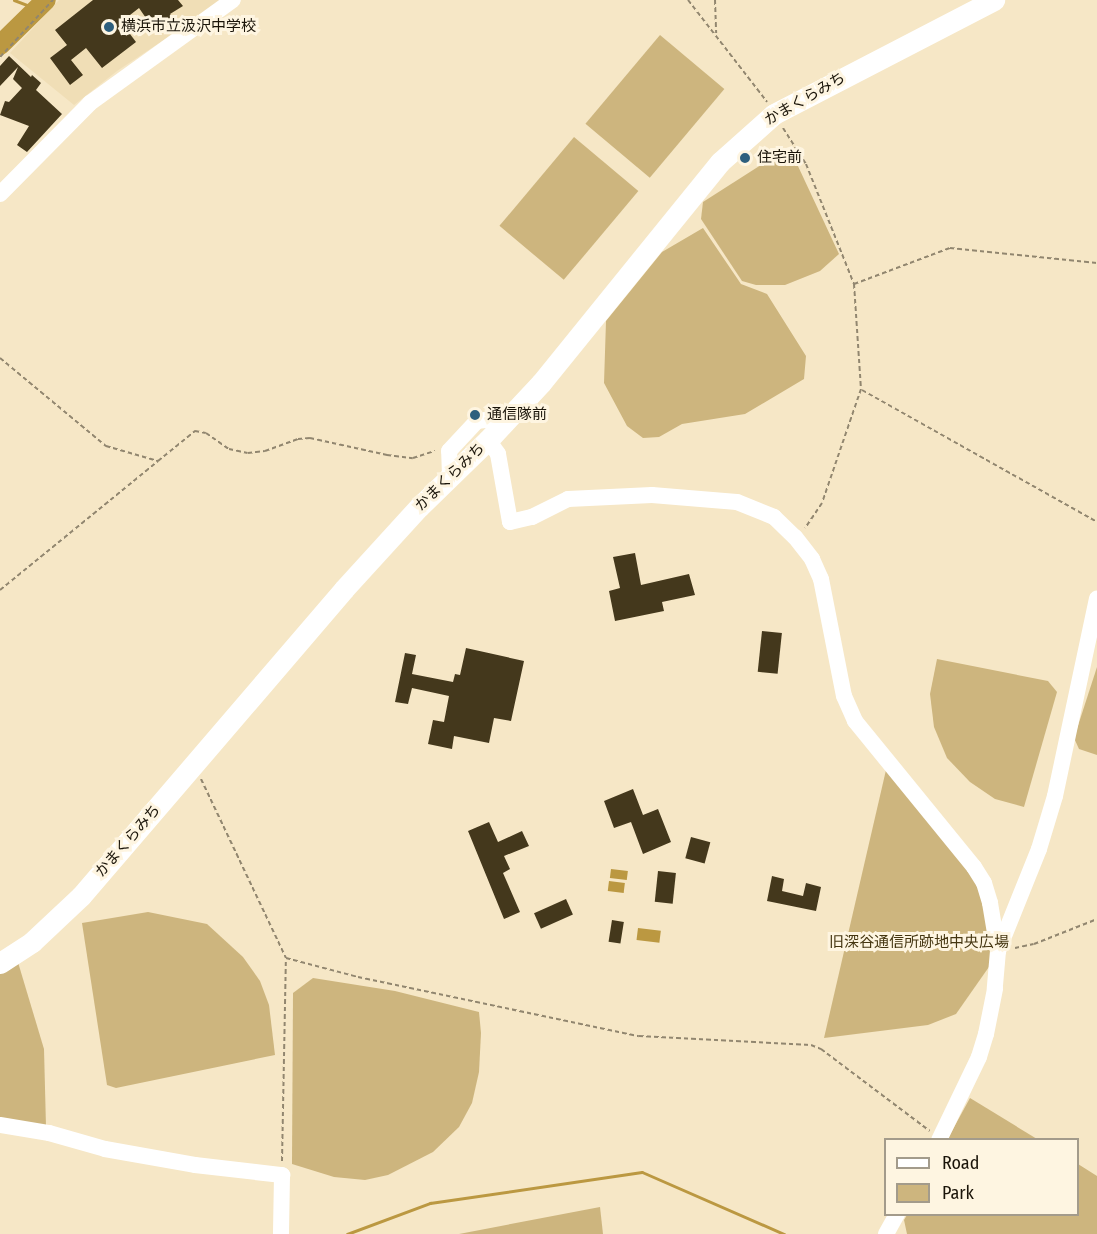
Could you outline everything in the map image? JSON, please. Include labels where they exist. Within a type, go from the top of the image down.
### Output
[{"type":"main road","name":"かまくらみち","points":[[0,963],[32,942],[61,917],[344,589],[419,507],[488,440],[572,345],[720,162],[774,114],[994,0]]},
{"type":"street","points":[[0,194],[90,103],[233,0]]},
{"type":"street","points":[[450,476],[449,451],[477,421],[509,417]]},
{"type":"street","points":[[488,440],[498,454],[510,522],[532,517],[568,499],[610,495],[690,497],[750,506],[774,517],[795,537],[819,573],[844,696],[855,721],[979,874],[987,893],[992,916],[998,951],[995,989],[987,1034],[979,1057],[939,1138]]},
{"type":"street","points":[[998,951],[1015,914],[1039,849],[1055,796],[1097,598]]},
{"type":"street","points":[[992,916],[1001,921],[1015,914]]},
{"type":"street","points":[[0,1125],[49,1132],[105,1149],[195,1165],[282,1175],[281,1234]]},
{"type":"street","points":[[886,1234],[896,1216]]},
{"type":"path","points":[[0,57],[53,0]]},
{"type":"path","points":[[688,0],[716,33],[771,107]]},
{"type":"path","points":[[715,0],[716,33]]},
{"type":"path","points":[[778,120],[806,164],[854,284],[861,389],[822,503],[811,522],[795,537]]},
{"type":"path","points":[[854,284],[950,248],[1097,263]]},
{"type":"path","points":[[0,358],[106,446],[158,461]]},
{"type":"path","points":[[861,389],[1097,522]]},
{"type":"path","points":[[0,590],[195,431],[206,433],[229,449],[248,453],[266,451],[298,439],[310,438],[387,455],[413,458],[432,451],[449,451]]},
{"type":"path","points":[[193,766],[286,958],[282,1175]]},
{"type":"path","points":[[998,951],[1034,944],[1097,920]]},
{"type":"path","points":[[286,958],[358,976],[639,1036],[811,1045],[821,1049],[938,1138]]},
{"type":"shaded area","name":"横浜市立汲沢中学校","points":[[59,0],[224,0],[117,71],[74,105],[10,53]]},
{"type":"shaded area","points":[[611,869],[628,871],[627,880],[610,878]]},
{"type":"shaded area","points":[[609,881],[625,883],[624,893],[608,891]]},
{"type":"shaded area","points":[[638,928],[661,931],[659,943],[637,940]]},
{"type":"green space","points":[[660,35],[724,89],[650,178],[585,124]]},
{"type":"green space","points":[[574,137],[638,191],[564,280],[499,226]]},
{"type":"green space","points":[[789,157],[797,164],[839,254],[820,271],[785,285],[756,285],[742,281],[701,219],[703,202],[772,158]]},
{"type":"green space","points":[[703,228],[741,284],[767,294],[806,356],[804,379],[745,414],[682,424],[659,437],[643,438],[627,426],[604,383],[606,321],[662,252]]},
{"type":"green space","points":[[937,659],[1048,681],[1057,692],[1024,807],[995,799],[970,782],[947,758],[934,727],[930,694]]},
{"type":"green space","points":[[1097,667],[1097,755],[1079,749],[1074,738]]},
{"type":"green space","name":"旧深谷通信所跡地中央広場","points":[[886,770],[977,879],[986,902],[991,964],[956,1014],[928,1025],[824,1038]]},
{"type":"green space","points":[[148,912],[207,924],[243,957],[260,981],[269,1005],[275,1055],[116,1088],[107,1085],[82,923]]},
{"type":"green space","points":[[17,959],[44,1049],[46,1127],[0,1121],[0,971]]},
{"type":"green space","points":[[313,978],[395,991],[479,1012],[481,1033],[479,1072],[472,1103],[459,1127],[433,1152],[388,1175],[365,1180],[334,1177],[292,1164],[293,993]]},
{"type":"green space","points":[[970,1098],[1035,1138],[948,1138]]},
{"type":"green space","points":[[1079,1165],[1097,1176],[1097,1234],[907,1234],[904,1220],[906,1216],[1079,1216]]},
{"type":"green space","points":[[600,1207],[603,1234],[459,1234]]},
{"type":"building","points":[[93,0],[178,0],[183,6],[170,14],[174,19],[164,25],[157,15],[148,21],[139,8],[121,22],[136,42],[102,68],[86,48],[71,60],[83,75],[70,85],[50,58],[67,45],[55,30]]},
{"type":"building","points":[[9,56],[31,77],[32,75],[41,83],[36,90],[62,114],[27,152],[17,145],[29,126],[0,115],[5,101],[9,102],[22,88],[13,79],[18,67],[0,86],[0,66]]},
{"type":"building","points":[[635,553],[641,585],[689,574],[695,595],[662,602],[664,611],[615,621],[609,591],[620,588],[613,557]]},
{"type":"building","points":[[762,631],[782,633],[778,674],[758,672]]},
{"type":"building","points":[[466,648],[524,661],[511,721],[494,718],[489,743],[454,736],[452,749],[428,744],[433,720],[444,722],[449,696],[412,688],[408,704],[395,702],[405,653],[416,655],[412,674],[453,682],[455,674],[460,675]]},
{"type":"building","points":[[633,789],[643,815],[658,809],[671,842],[643,854],[631,822],[614,828],[604,801]]},
{"type":"building","points":[[489,822],[498,842],[522,831],[529,846],[504,856],[510,869],[503,873],[520,912],[504,919],[468,831]]},
{"type":"building","points":[[691,837],[710,842],[705,863],[685,858]]},
{"type":"building","points":[[658,871],[676,873],[673,904],[655,902]]},
{"type":"building","points":[[772,876],[784,879],[782,891],[803,896],[806,883],[821,887],[816,911],[767,901]]},
{"type":"building","points":[[566,899],[573,915],[541,929],[534,913]]},
{"type":"building","points":[[612,920],[624,922],[620,944],[609,942]]},
{"type":"waterway","points":[[14,0],[38,9]]},
{"type":"waterway","points":[[0,45],[46,0]]},
{"type":"waterway","points":[[347,1234],[430,1203],[642,1172],[784,1234]]},
{"type":"place","name":"横浜市立汲沢中学校","points":[[109,27]]},
{"type":"place","name":"住宅前","points":[[745,158]]},
{"type":"place","name":"通信隊前","points":[[475,415]]}]
